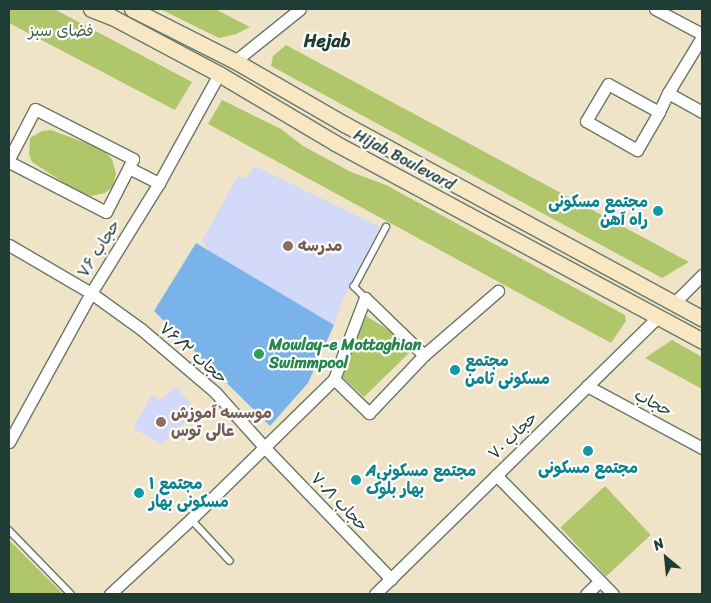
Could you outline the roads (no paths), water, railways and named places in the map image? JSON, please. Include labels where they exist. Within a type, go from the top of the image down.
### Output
[{"type":"main road","name":"Hijab Boulevard","points":[[91,9],[219,74],[335,143],[702,341]]},
{"type":"main road","name":"Hijab Boulevard","points":[[132,9],[235,61],[346,125],[702,318]]},
{"type":"main road","points":[[335,143],[346,125]]},
{"type":"street","points":[[235,61],[300,9]]},
{"type":"street","points":[[656,9],[702,35],[668,93],[659,112],[637,150],[586,121],[608,84],[659,112]]},
{"type":"street","name":"حجاب ۷۶","points":[[9,442],[91,292],[159,183],[219,74]]},
{"type":"street","points":[[668,93],[702,112]]},
{"type":"street","points":[[35,109],[133,160],[106,212],[9,161],[35,109]]},
{"type":"street","points":[[129,168],[159,183]]},
{"type":"street","name":"حجاب ۷۶/۲","points":[[9,245],[91,292],[141,329],[215,392],[265,448]]},
{"type":"street","points":[[674,303],[702,275]]},
{"type":"street","points":[[334,380],[368,413],[424,355],[498,291]]},
{"type":"street","points":[[110,594],[191,519],[334,380],[365,298],[424,355]]},
{"type":"street","name":"حجاب ۷۰","points":[[375,594],[658,318]]},
{"type":"street","name":"حجاب","points":[[587,386],[702,448]]},
{"type":"street","name":"حجاب ۷۰/۱","points":[[265,448],[391,579]]},
{"type":"street","points":[[496,476],[613,594]]},
{"type":"street","points":[[586,594],[600,581]]},
{"type":"lane","points":[[365,298],[354,287],[386,226]]},
{"type":"lane","points":[[191,519],[230,561]]},
{"type":"lane","points":[[9,530],[71,594]]},
{"type":"water","name":"Mowlay-e Mottaghian Swimmpool","points":[[196,243],[334,325],[308,383],[270,426],[154,311]]},
{"type":"place","name":"مجتمع مسکونی راه آهن","points":[[658,211]]},
{"type":"place","name":"مدرسه","points":[[288,246]]},
{"type":"place","name":"Mowlay-e Mottaghian Swimmpool","points":[[259,354]]},
{"type":"place","name":"مجتمع مسکونی ثامن","points":[[455,370]]},
{"type":"place","name":"موسسه آموزش عالی توس","points":[[161,422]]},
{"type":"place","name":"مجتمع مسکونی","points":[[588,451]]},
{"type":"place","name":"Aمجتمع مسکونی بهار بلوک","points":[[356,480]]},
{"type":"place","name":"۱ مجتمع مسکونی بهار","points":[[139,493]]},
{"type":"district","name":"Hejab","points":[[327,41]]},
{"type":"park label","name":"فضای سبز","points":[[61,31]]}]
